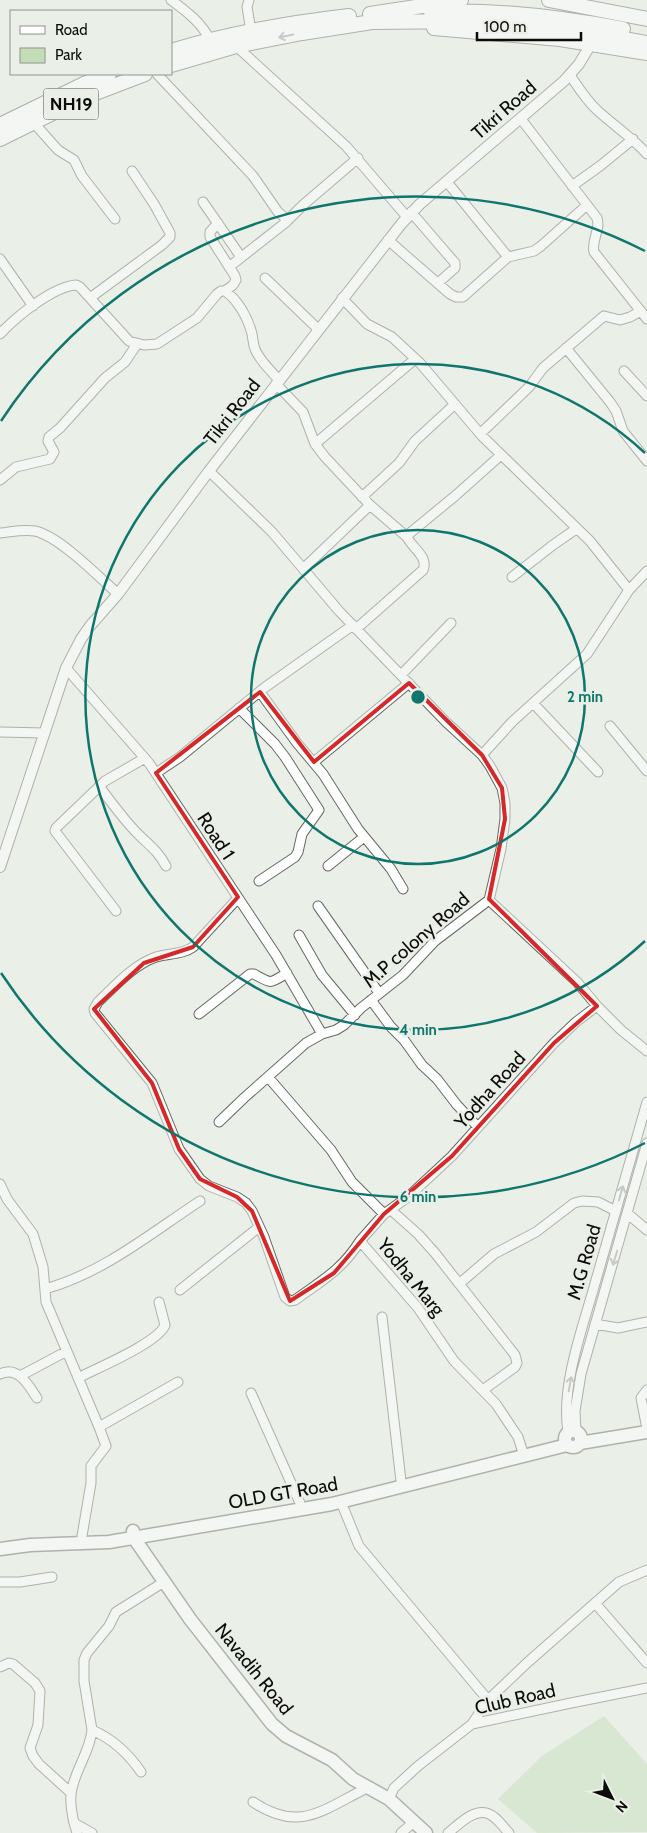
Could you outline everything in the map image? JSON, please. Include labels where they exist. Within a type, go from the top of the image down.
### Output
[{"type":"highway","points":[[172,65],[236,46],[460,0]]},
{"type":"highway","points":[[549,0],[647,18]]},
{"type":"highway","points":[[172,52],[210,40],[302,22],[453,11],[510,13],[565,19],[647,34]]},
{"type":"highway","points":[[371,18],[531,25],[579,31],[647,44]]},
{"type":"highway","points":[[371,18],[560,39],[647,53]]},
{"type":"highway","name":"NH19","points":[[0,125],[106,75]]},
{"type":"highway","name":"NH19","points":[[0,139],[85,97],[142,75]]},
{"type":"main road","points":[[572,1438],[647,1426]]},
{"type":"main road","name":"OLD GT Road","points":[[0,1542],[30,1538],[133,1535],[341,1502],[524,1454],[572,1438]]},
{"type":"main road","name":"OLD GT Road","points":[[0,1549],[30,1545],[109,1542],[174,1526],[300,1503],[524,1454]]},
{"type":"main road","name":"Navadih Road","points":[[133,1535],[190,1619],[272,1724],[286,1736],[332,1760],[353,1779],[367,1788],[389,1799],[426,1833]]},
{"type":"street","points":[[171,0],[197,20],[210,40]]},
{"type":"street","points":[[249,0],[251,31]]},
{"type":"street","name":"Tikri Road","points":[[0,867],[66,668],[81,638],[118,594],[277,382],[409,215],[570,75],[591,44]]},
{"type":"street","points":[[236,46],[358,158],[455,263],[455,268],[438,283]]},
{"type":"street","points":[[158,75],[253,176],[278,212],[288,220]]},
{"type":"street","points":[[570,75],[587,100],[633,139],[647,154]]},
{"type":"street","points":[[521,119],[598,222],[594,239],[594,252],[647,319]]},
{"type":"street","points":[[33,122],[58,150],[74,160],[82,176],[115,219]]},
{"type":"street","points":[[572,186],[633,139]]},
{"type":"street","points":[[230,267],[288,220],[358,158]]},
{"type":"street","points":[[90,298],[162,245],[170,237],[154,204],[132,171]]},
{"type":"street","points":[[447,182],[508,257]]},
{"type":"street","points":[[202,202],[242,257]]},
{"type":"street","points":[[388,240],[456,297],[463,297],[508,257],[534,251],[541,246],[587,205]]},
{"type":"street","points":[[2,328],[57,291],[71,285],[76,285],[129,341],[152,346],[197,318],[217,294],[225,291],[236,280],[230,267],[210,237],[210,232],[218,224]]},
{"type":"street","points":[[0,259],[33,306]]},
{"type":"street","points":[[265,278],[318,329]]},
{"type":"street","points":[[156,773],[180,757],[260,692],[354,627],[423,570],[426,565],[425,560],[407,537],[362,497],[315,444],[303,412],[277,382],[254,348],[250,328],[244,314],[225,291]]},
{"type":"street","points":[[342,298],[367,324],[392,337],[415,359],[480,434],[590,541],[629,590]]},
{"type":"street","points":[[480,434],[529,387],[543,368],[604,316],[620,320],[641,311]]},
{"type":"street","points":[[0,480],[16,467],[50,459],[54,452],[48,441],[49,437],[60,428],[105,378],[125,362],[137,344]]},
{"type":"street","points":[[566,348],[610,402],[616,411],[623,431],[647,461]]},
{"type":"street","points":[[315,444],[415,359]]},
{"type":"street","points":[[624,371],[647,396]]},
{"type":"street","points":[[362,497],[399,463],[416,440],[455,404]]},
{"type":"street","points":[[407,537],[481,474],[501,454]]},
{"type":"street","points":[[209,471],[272,532],[354,627],[446,722],[482,755],[496,776],[502,788],[505,820],[501,849],[489,900]]},
{"type":"street","points":[[304,568],[370,505]]},
{"type":"street","points":[[512,577],[576,529]]},
{"type":"street","points":[[0,533],[28,530],[43,534],[64,547],[118,594]]},
{"type":"street","points":[[482,755],[512,722],[587,654],[629,590],[647,571]]},
{"type":"street","points":[[401,675],[451,623]]},
{"type":"street","name":"Road 1","points":[[66,668],[156,773],[287,973],[322,1034]]},
{"type":"street","points":[[314,762],[409,683]]},
{"type":"street","points":[[260,692],[297,743],[314,762],[364,837],[391,869],[403,889]]},
{"type":"street","points":[[533,703],[598,772]]},
{"type":"street","points":[[239,708],[286,757],[319,810],[302,834],[295,857],[260,881]]},
{"type":"street","points":[[610,726],[647,771]]},
{"type":"street","points":[[0,732],[45,733]]},
{"type":"street","points":[[116,911],[55,831],[99,786],[145,758]]},
{"type":"street","points":[[99,786],[122,816],[153,847],[166,866]]},
{"type":"street","points":[[328,866],[364,837]]},
{"type":"street","name":"Yodha Marg","points":[[238,898],[193,948],[155,958],[144,963],[105,995],[94,1009],[98,1018],[152,1083],[178,1148],[200,1179],[208,1186],[237,1198],[246,1204],[259,1228],[285,1296],[290,1301],[295,1300],[334,1273],[353,1252],[360,1241],[418,1308],[454,1361],[483,1390],[504,1415],[518,1437],[524,1454]]},
{"type":"street","name":"M.P colony Road","points":[[220,1122],[306,1043],[322,1034],[336,1030],[403,975],[435,941],[489,900],[577,982],[597,1006]]},
{"type":"street","points":[[318,906],[379,993]]},
{"type":"street","points":[[299,936],[322,974],[355,1015]]},
{"type":"street","points":[[199,1014],[250,974],[254,974],[269,982],[287,973]]},
{"type":"street","points":[[371,1000],[391,1027],[404,1040],[422,1066],[437,1079],[457,1106],[478,1127]]},
{"type":"street","points":[[597,1006],[647,1051]]},
{"type":"street","name":"Yodha Road","points":[[360,1241],[388,1212],[402,1203],[452,1156],[560,1037],[586,1013],[597,1006]]},
{"type":"street","points":[[268,1077],[331,1150],[352,1182],[418,1234],[460,1284],[516,1359],[515,1366],[483,1390]]},
{"type":"street","name":"M.G Road","points":[[572,1438],[567,1405],[572,1370],[647,1102]]},
{"type":"street","name":"M.G Road","points":[[572,1438],[577,1393],[595,1324],[628,1214],[644,1169],[647,1143]]},
{"type":"street","points":[[0,1184],[3,1201],[33,1234],[43,1267],[46,1302],[106,1446],[91,1466],[91,1483],[82,1536]]},
{"type":"street","points":[[460,1284],[494,1254],[536,1232],[574,1203],[582,1200],[598,1202],[616,1210]]},
{"type":"street","points":[[45,1288],[76,1279],[94,1270],[200,1201]]},
{"type":"street","points":[[628,1214],[647,1230]]},
{"type":"street","points":[[180,1290],[259,1228]]},
{"type":"street","points":[[78,1378],[138,1348],[160,1333],[165,1325],[159,1302]]},
{"type":"street","points":[[382,1317],[401,1481]]},
{"type":"street","points":[[595,1324],[618,1328],[647,1322]]},
{"type":"street","points":[[20,1376],[67,1351]]},
{"type":"street","points":[[0,1374],[5,1371],[13,1372],[20,1376],[26,1381],[37,1398]]},
{"type":"street","points":[[99,1427],[178,1382]]},
{"type":"street","points":[[647,1390],[641,1398],[647,1426]]},
{"type":"street","points":[[251,1393],[300,1503]]},
{"type":"street","points":[[341,1502],[360,1546],[488,1700]]},
{"type":"street","points":[[472,1724],[488,1700],[595,1603],[619,1582],[647,1570]]},
{"type":"street","points":[[0,1582],[20,1582],[52,1577]]},
{"type":"street","points":[[77,1833],[71,1807],[71,1793],[91,1738],[92,1730],[84,1681],[84,1660],[87,1653],[109,1626],[116,1612],[164,1582]]},
{"type":"street","points":[[595,1603],[647,1663]]},
{"type":"street","points":[[0,1667],[9,1663],[13,1664],[35,1683],[40,1691],[38,1726],[30,1748],[39,1764],[71,1793]]},
{"type":"street","name":"Club Road","points":[[389,1799],[394,1788],[418,1766],[472,1724],[647,1688]]},
{"type":"street","points":[[92,1730],[121,1748],[141,1772]]},
{"type":"street","points":[[297,1826],[316,1820],[367,1788]]},
{"type":"street","points":[[253,1802],[262,1812],[282,1826]]},
{"type":"street","points":[[448,1833],[482,1812],[495,1818],[509,1833]]},
{"type":"street","points":[[401,1833],[414,1822]]},
{"type":"street","points":[[74,1823],[92,1833]]},
{"type":"highlighted area","points":[[409,683],[482,755],[502,788],[505,819],[489,899],[597,1006],[554,1043],[452,1156],[384,1214],[334,1273],[290,1301],[252,1211],[237,1197],[200,1179],[179,1149],[152,1083],[94,1009],[144,963],[193,947],[238,897],[156,773],[260,692],[314,762]]},
{"type":"green space","points":[[604,1716],[647,1764],[647,1832],[537,1833],[498,1799],[542,1756]]}]
